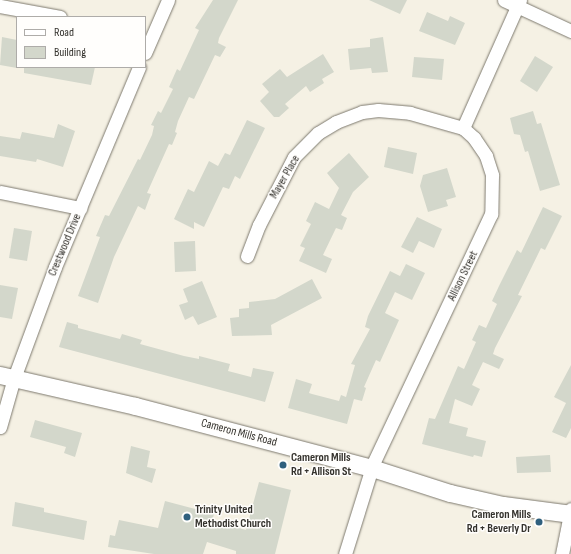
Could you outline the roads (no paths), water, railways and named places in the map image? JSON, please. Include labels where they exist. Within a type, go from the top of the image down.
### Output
[{"type":"street","points":[[146,48],[149,33],[168,0]]},
{"type":"street","points":[[504,0],[519,3],[571,32]]},
{"type":"street","points":[[463,128],[519,3]]},
{"type":"street","points":[[0,6],[55,16]]},
{"type":"street","name":"Crestwood Drive","points":[[0,427],[7,377],[139,68]]},
{"type":"street","name":"Mayer Place","points":[[247,256],[262,219],[294,157],[318,133],[336,122],[362,112],[378,110],[410,113],[463,128]]},
{"type":"street","name":"Allison Street","points":[[345,554],[372,468],[491,214],[492,175],[488,162],[474,138],[463,128]]},
{"type":"street","points":[[0,192],[80,208]]},
{"type":"street","name":"Cameron Mills Road","points":[[7,377],[135,406],[372,468],[465,496],[504,505],[570,512]]},
{"type":"street","points":[[562,554],[570,512]]},
{"type":"place","name":"Cameron Mills Rd + Allison St","points":[[283,465]]},
{"type":"place","name":"Trinity United Methodist Church","points":[[187,517]]},
{"type":"place","name":"Cameron Mills Rd + Beverly Dr","points":[[539,522]]}]
